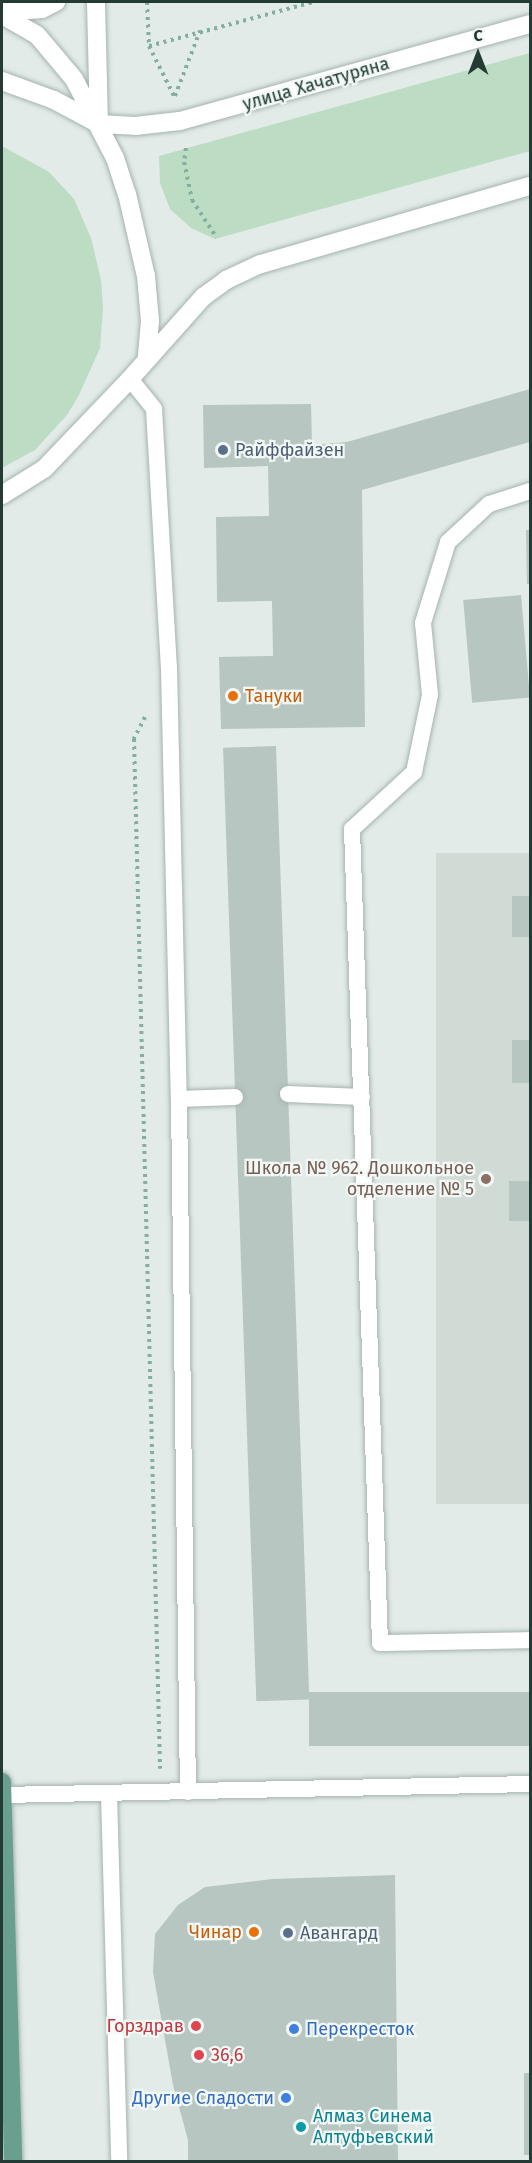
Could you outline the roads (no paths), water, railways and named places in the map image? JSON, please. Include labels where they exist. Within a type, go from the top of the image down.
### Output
[{"type":"main road","points":[[2,9],[15,11],[42,9],[56,2]]},
{"type":"main road","points":[[96,2],[99,124]]},
{"type":"main road","points":[[2,15],[37,35],[74,79],[99,124],[127,194],[146,276],[150,321],[147,359]]},
{"type":"main road","name":"улица Хачатуряна","points":[[99,124],[135,126],[180,121],[531,24]]},
{"type":"main road","points":[[2,81],[54,100],[99,124]]},
{"type":"main road","points":[[2,495],[44,469],[130,379],[203,297],[226,280],[261,264],[531,186]]},
{"type":"main road","points":[[2,1782],[13,2162]]},
{"type":"lane","points":[[130,379],[154,410],[169,668],[179,1099],[188,1792]]},
{"type":"lane","points":[[531,491],[489,504],[448,542],[423,622],[430,695],[414,772],[352,829],[380,1644],[531,1640]]},
{"type":"lane","points":[[288,1094],[362,1098]]},
{"type":"lane","points":[[179,1099],[235,1097]]},
{"type":"lane","points":[[2,1795],[531,1784]]},
{"type":"lane","points":[[109,1794],[118,2162]]},
{"type":"place","name":"Райффайзен","points":[[223,450]]},
{"type":"place","name":"Тануки","points":[[233,696]]},
{"type":"place","name":"Школа № 962. Дошкольное отделение № 5","points":[[486,1179]]},
{"type":"place","name":"Чинар","points":[[254,1932]]},
{"type":"place","name":"Авангард","points":[[288,1933]]},
{"type":"place","name":"Горздрав","points":[[196,2026]]},
{"type":"place","name":"Перекресток","points":[[294,2029]]},
{"type":"place","name":"36,6","points":[[199,2055]]},
{"type":"place","name":"Другие Сладости","points":[[286,2098]]},
{"type":"place","name":"Алмаз Синема Алтуфьевский","points":[[301,2127]]}]
